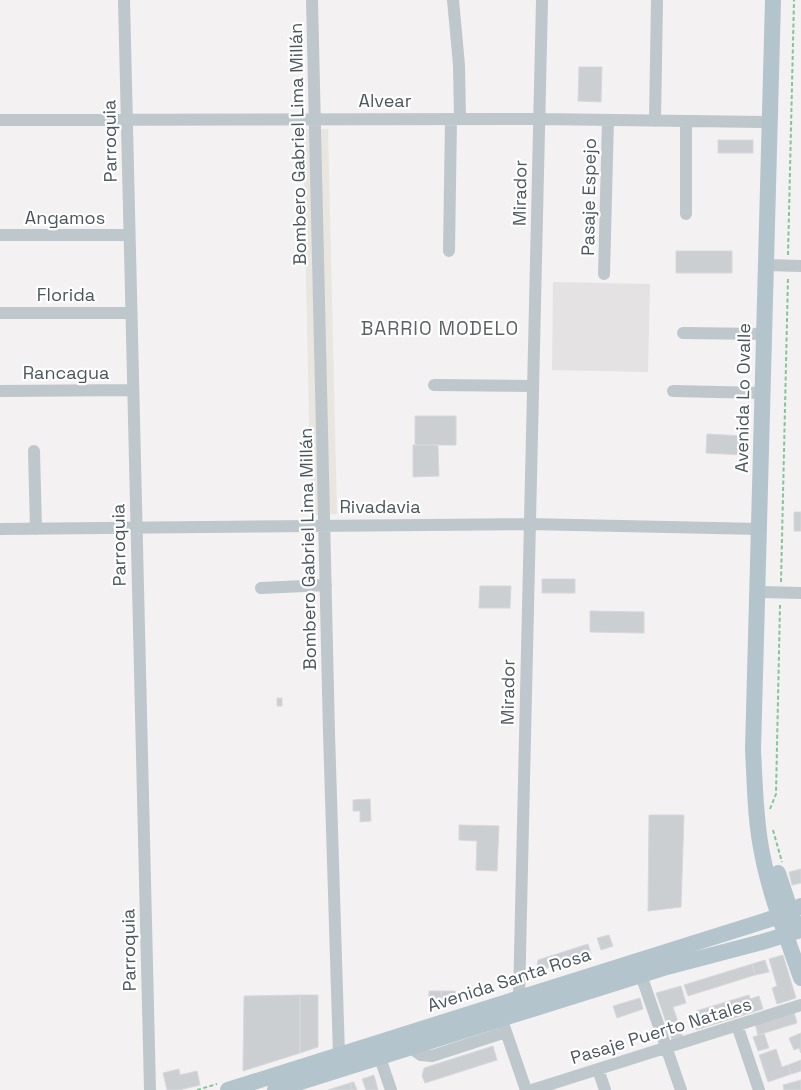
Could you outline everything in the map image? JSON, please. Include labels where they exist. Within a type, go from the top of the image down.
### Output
[{"type":"main road","name":"Avenida Lo Ovalle","points":[[773,0],[760,529],[753,720],[756,797],[793,911],[801,978]]},
{"type":"main road","name":"Avenida Santa Rosa","points":[[228,1090],[793,911]]},
{"type":"main road","name":"Avenida Santa Rosa","points":[[275,1090],[411,1048],[504,1025],[641,975],[699,957],[797,934]]},
{"type":"street","name":"Parroquia","points":[[124,0],[150,1090]]},
{"type":"street","name":"Bombero Gabriel Lima Millán","points":[[312,0],[339,1055]]},
{"type":"street","points":[[448,251],[459,65],[453,0]]},
{"type":"street","name":"Mirador","points":[[519,998],[542,0]]},
{"type":"street","points":[[656,120],[657,0]]},
{"type":"street","name":"Alvear","points":[[0,120],[539,119],[770,122]]},
{"type":"street","name":"Pasaje Espejo","points":[[604,274],[608,120]]},
{"type":"street","points":[[686,121],[686,214]]},
{"type":"street","name":"Angamos","points":[[0,235],[129,235]]},
{"type":"street","points":[[766,265],[801,266]]},
{"type":"street","name":"Florida","points":[[0,313],[131,313]]},
{"type":"street","points":[[683,333],[764,334]]},
{"type":"street","points":[[434,385],[533,386]]},
{"type":"street","name":"Rancagua","points":[[0,390],[133,390]]},
{"type":"street","points":[[673,391],[763,393]]},
{"type":"street","points":[[34,451],[36,529]]},
{"type":"street","name":"Rivadavia","points":[[0,529],[529,524],[760,529]]},
{"type":"street","points":[[261,588],[326,585]]},
{"type":"street","points":[[758,592],[801,593]]},
{"type":"street","points":[[641,975],[681,1090]]},
{"type":"street","name":"Pasaje Puerto Natales","points":[[532,1090],[801,1005]]},
{"type":"street","points":[[504,1025],[526,1090]]},
{"type":"street","points":[[737,1026],[759,1090]]},
{"type":"street","points":[[339,1055],[380,1058],[391,1090]]},
{"type":"street","points":[[598,1069],[605,1090]]},
{"type":"path","points":[[769,814],[776,794],[794,0]]},
{"type":"path","points":[[772,829],[784,866]]},
{"type":"shaded area","points":[[303,129],[328,129],[337,514],[311,515]]},
{"type":"shaded area","points":[[553,282],[650,284],[648,372],[552,370]]},
{"type":"building","points":[[579,67],[602,67],[601,102],[578,101]]},
{"type":"building","points":[[718,140],[753,140],[753,153],[718,153]]},
{"type":"building","points":[[676,251],[732,251],[732,273],[676,273]]},
{"type":"building","points":[[415,416],[456,416],[456,445],[415,445]]},
{"type":"building","points":[[707,434],[743,436],[742,455],[706,453]]},
{"type":"building","points":[[413,445],[438,445],[439,476],[413,477]]},
{"type":"building","points":[[794,512],[801,512],[801,531],[794,531]]},
{"type":"building","points":[[542,579],[575,579],[575,593],[542,593]]},
{"type":"building","points":[[480,586],[511,586],[510,608],[479,608]]},
{"type":"building","points":[[590,611],[644,612],[644,633],[590,632]]},
{"type":"building","points":[[277,698],[282,698],[282,706],[277,706]]},
{"type":"building","points":[[370,799],[371,821],[360,822],[360,811],[353,811],[353,800]]},
{"type":"building","points":[[649,815],[684,815],[681,907],[648,911]]},
{"type":"building","points":[[459,825],[499,826],[497,871],[476,870],[477,841],[459,840]]},
{"type":"building","points":[[801,869],[801,883],[792,885],[789,872]]},
{"type":"building","points":[[609,935],[613,946],[601,950],[597,938]]},
{"type":"building","points":[[588,944],[591,954],[541,970],[537,967],[538,960]]},
{"type":"building","points":[[783,955],[796,998],[777,1004],[772,988],[777,986],[769,959]]},
{"type":"building","points":[[765,960],[769,972],[755,975],[752,964]]},
{"type":"building","points":[[752,964],[755,975],[688,996],[684,985]]},
{"type":"building","points":[[681,986],[686,1003],[673,1007],[683,1037],[672,1040],[656,993]]},
{"type":"building","points":[[429,991],[441,991],[442,1003],[429,1007]]},
{"type":"building","points":[[441,991],[455,991],[456,1000],[442,1003]]},
{"type":"building","points":[[300,995],[300,1053],[243,1071],[244,996]]},
{"type":"building","points":[[300,995],[318,995],[318,1047],[300,1053]]},
{"type":"building","points":[[749,995],[750,999],[759,996],[763,1009],[696,1030],[693,1017],[698,1015],[696,1011]]},
{"type":"building","points":[[640,998],[643,1009],[617,1018],[613,1006]]},
{"type":"building","points":[[794,1012],[797,1023],[758,1035],[755,1024]]},
{"type":"building","points":[[764,1033],[769,1048],[758,1051],[753,1037]]},
{"type":"building","points":[[801,1033],[801,1053],[799,1048],[794,1050],[789,1038]]},
{"type":"building","points":[[493,1046],[497,1060],[425,1083],[422,1076],[424,1068]]},
{"type":"building","points":[[776,1049],[782,1067],[788,1065],[791,1074],[768,1082],[759,1055]]},
{"type":"building","points":[[801,1060],[801,1071],[791,1074],[788,1065]]},
{"type":"building","points":[[179,1069],[180,1075],[197,1071],[200,1085],[179,1090],[167,1090],[163,1073]]},
{"type":"building","points":[[374,1075],[378,1090],[366,1090],[362,1079]]},
{"type":"building","points":[[801,1080],[801,1090],[784,1090],[783,1085]]},
{"type":"building","points":[[354,1082],[357,1090],[352,1090],[350,1083]]},
{"type":"building","points":[[350,1083],[352,1090],[328,1090]]},
{"type":"district","name":"BARRIO MODELO","points":[[440,328]]}]
